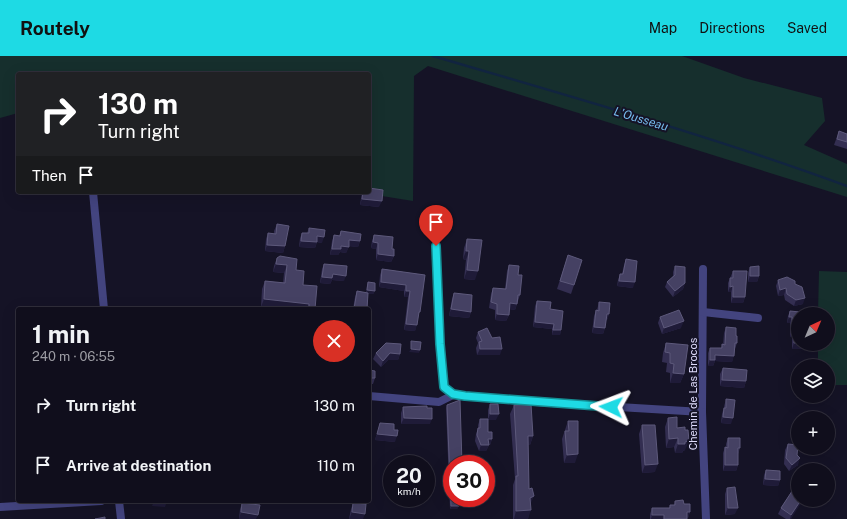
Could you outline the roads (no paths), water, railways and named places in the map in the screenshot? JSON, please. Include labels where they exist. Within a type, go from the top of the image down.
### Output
[{"type":"street","points":[[93,194],[104,307]]},
{"type":"street","points":[[436,246],[440,344],[444,387],[453,394],[535,402],[702,412]]},
{"type":"street","name":"Chemin de Las Brocos","points":[[703,269],[702,412],[706,519]]},
{"type":"street","points":[[703,312],[758,318]]},
{"type":"street","points":[[371,396],[439,402],[453,394]]},
{"type":"street","points":[[0,507],[67,503]]},
{"type":"street","points":[[119,503],[122,519]]},
{"type":"waterway","name":"L'Ousseau","points":[[433,56],[744,150],[847,186]]}]
